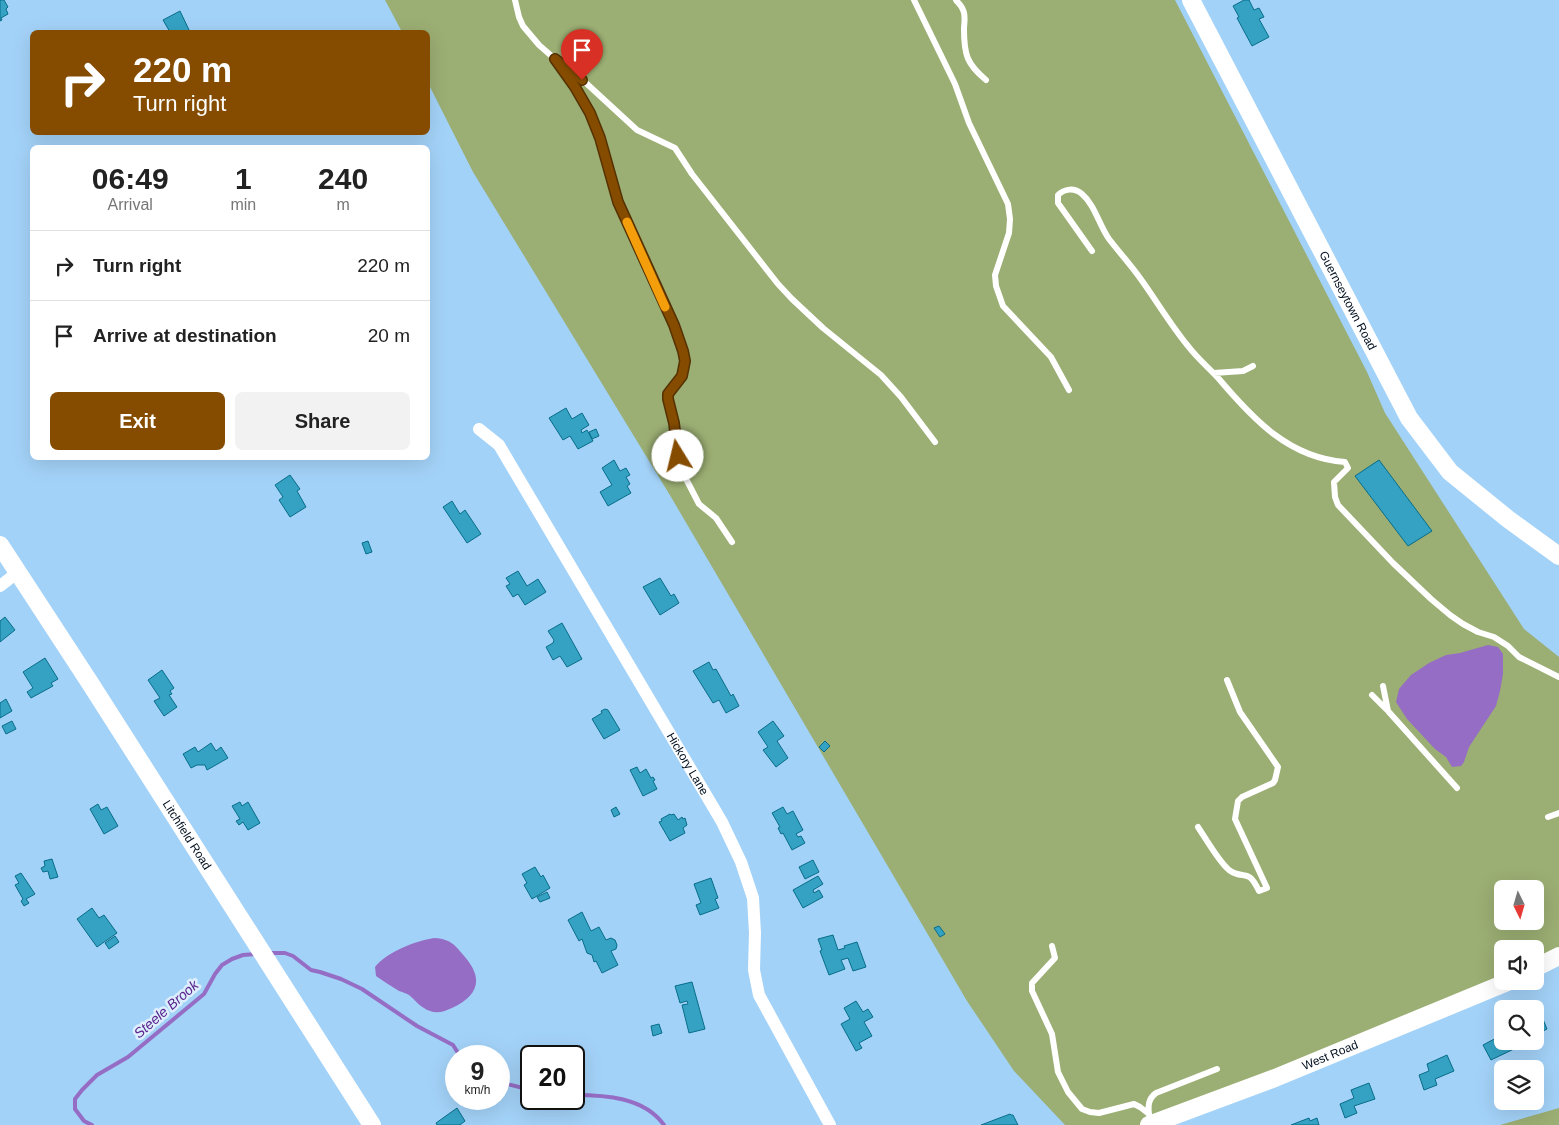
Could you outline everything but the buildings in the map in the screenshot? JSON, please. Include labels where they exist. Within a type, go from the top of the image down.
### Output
[{"type":"street","name":"Guernseytown Road","points":[[1191,0],[1409,418],[1450,472],[1508,519],[1559,556]]},
{"type":"street","name":"Hickory Lane","points":[[479,429],[498,445],[722,822],[741,862],[753,898],[755,933],[754,971],[759,995],[830,1125]]},
{"type":"street","name":"Litchfield Road","points":[[0,545],[372,1125]]},
{"type":"street","points":[[0,586],[18,572]]},
{"type":"street","points":[[1544,964],[1559,956]]},
{"type":"street","name":"West Road","points":[[1150,1122],[1275,1078],[1494,988]]},
{"type":"lane","points":[[515,0],[518,17],[539,45],[574,72],[637,130],[675,148],[692,174],[778,284],[824,328],[881,375],[901,397],[935,442]]},
{"type":"lane","points":[[914,0],[955,84],[973,132],[1008,204],[1009,233],[995,275],[999,296],[1003,306],[1051,357],[1068,390]]},
{"type":"lane","points":[[956,0],[963,9],[966,55],[970,66],[986,80]]},
{"type":"lane","points":[[555,59],[575,87],[590,113],[600,138],[618,202],[674,325],[683,351],[685,361],[682,376],[668,394],[668,399],[674,423],[678,456],[684,475],[698,504],[716,518],[732,542]]},
{"type":"lane","points":[[1092,251],[1058,203],[1056,199],[1062,191],[1076,190],[1085,197],[1105,233],[1140,277],[1187,346],[1214,373],[1242,407],[1278,437],[1296,448],[1316,457],[1346,462],[1348,468],[1334,482],[1335,497],[1338,505],[1431,599],[1462,624],[1494,637],[1508,646],[1519,657],[1559,677]]},
{"type":"lane","points":[[1214,373],[1246,370],[1253,366]]},
{"type":"lane","points":[[1198,828],[1231,871],[1248,875],[1253,879],[1259,891],[1267,888],[1235,819],[1238,801],[1242,797],[1273,783],[1276,780],[1278,767],[1243,717],[1227,680]]},
{"type":"lane","points":[[1383,686],[1388,711]]},
{"type":"lane","points":[[1372,695],[1456,788]]},
{"type":"lane","points":[[1548,817],[1559,813]]},
{"type":"lane","points":[[1052,946],[1055,958],[1032,983],[1032,991],[1052,1034],[1058,1072],[1068,1092],[1082,1108],[1090,1112],[1108,1112],[1134,1104],[1140,1107],[1150,1122]]},
{"type":"lane","points":[[1150,1122],[1149,1101],[1156,1092],[1217,1070]]},
{"type":"green space","points":[[385,0],[1175,0],[1367,372],[1385,413],[1524,629],[1559,657],[1559,952],[1544,960],[1544,940],[1494,940],[1494,983],[1163,1125],[1065,1125],[1014,1071],[967,1001],[671,497],[473,172],[430,87],[430,30],[401,30]]},
{"type":"green space","points":[[1559,1108],[1559,1125],[1500,1125]]},
{"type":"shaded area","points":[[1488,645],[1498,647],[1503,654],[1503,674],[1496,706],[1469,747],[1464,762],[1461,766],[1452,767],[1446,757],[1435,749],[1407,719],[1396,702],[1399,689],[1411,675],[1429,663],[1446,655]]},
{"type":"shaded area","points":[[434,938],[449,941],[455,946],[471,965],[476,980],[473,992],[468,998],[452,1008],[439,1012],[427,1010],[409,995],[399,991],[376,976],[375,967],[402,948]]},
{"type":"waterway","name":"Steele Brook","points":[[269,953],[285,953],[293,956],[311,970],[341,979],[362,989],[417,1026],[453,1045]]},
{"type":"waterway","name":"Steele Brook","points":[[92,1125],[84,1121],[75,1109],[75,1099],[82,1090],[97,1075],[128,1057],[204,994],[222,965],[243,955],[257,954]]},
{"type":"waterway","name":"Steele Brook","points":[[510,1085],[520,1087]]},
{"type":"waterway","name":"Steele Brook","points":[[585,1095],[611,1097],[635,1103],[646,1108],[664,1125]]},
{"type":"slow traffic","points":[[627,222],[665,307]]},
{"type":"route","points":[[582,80],[555,59],[575,87],[590,113],[600,138],[618,202],[674,325],[683,351],[685,361],[682,376],[668,394],[678,456]]}]
